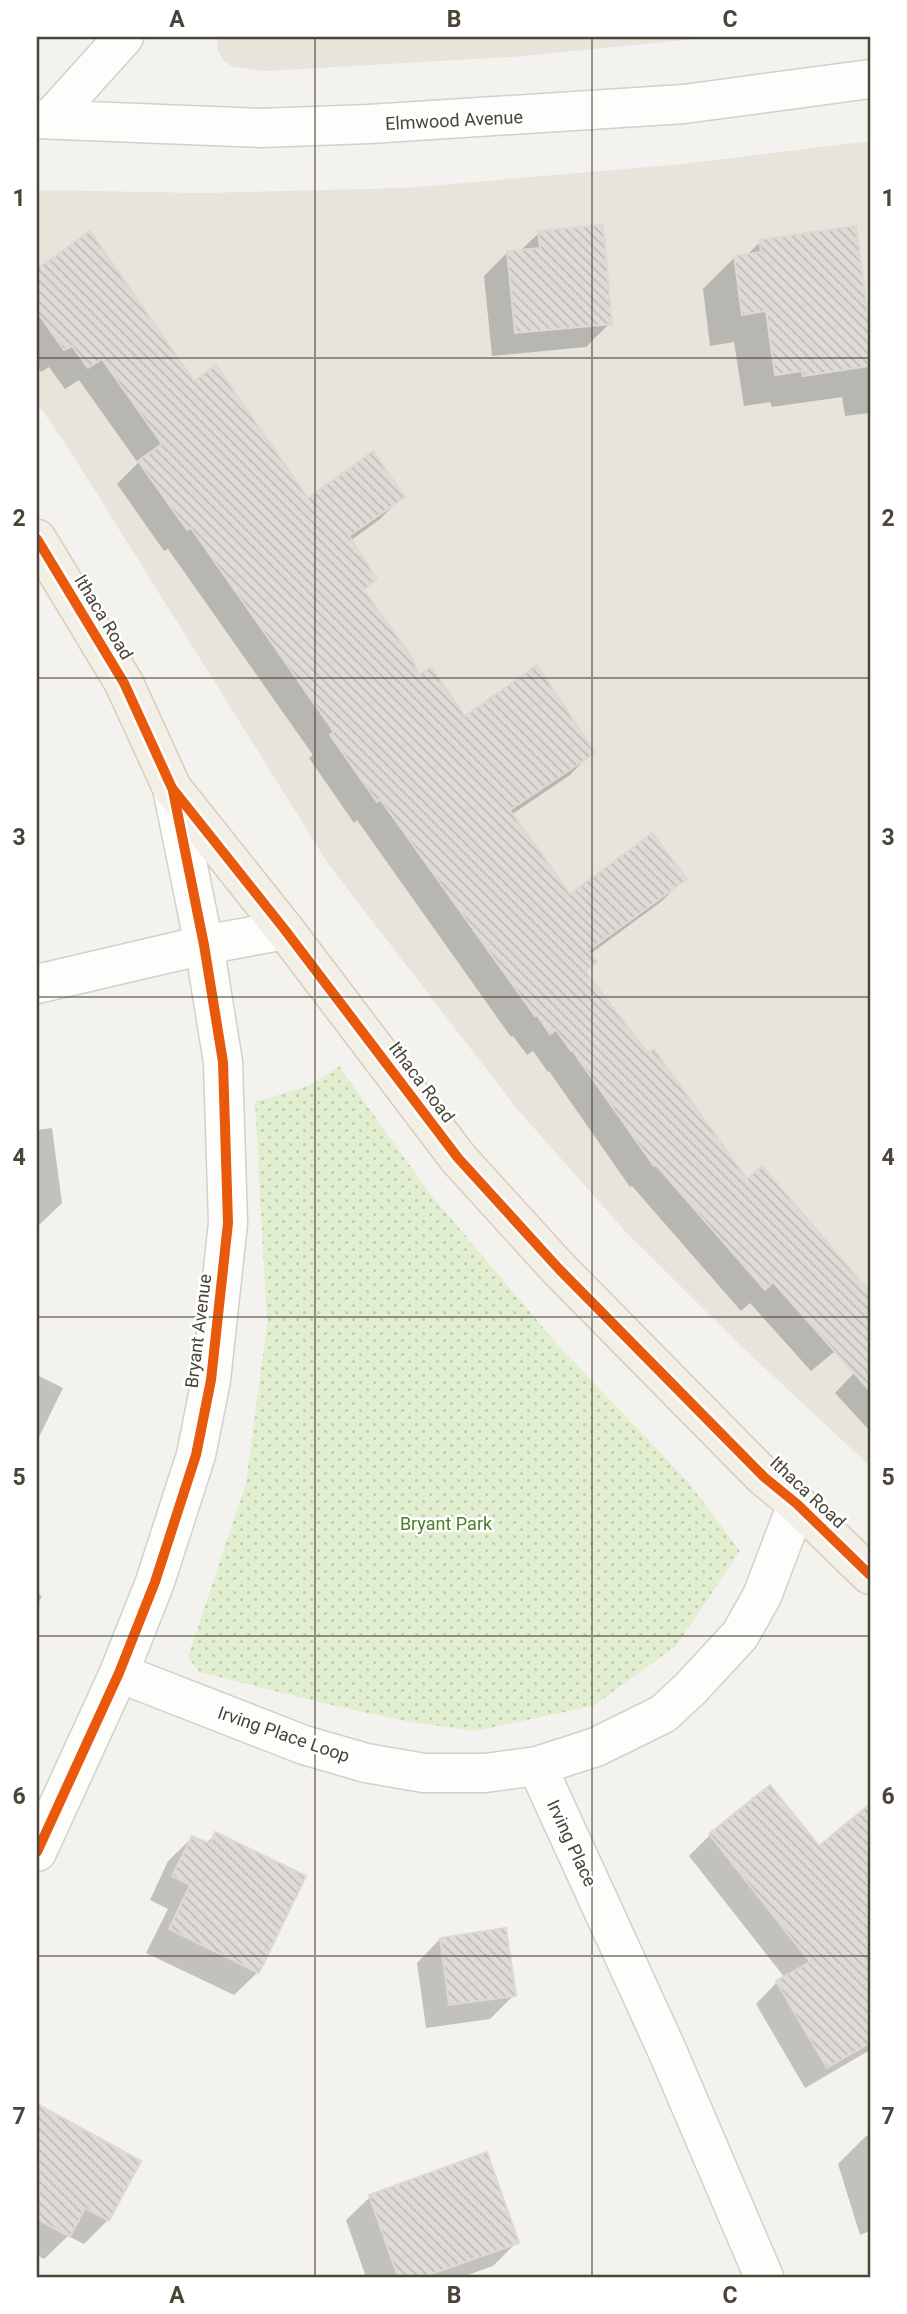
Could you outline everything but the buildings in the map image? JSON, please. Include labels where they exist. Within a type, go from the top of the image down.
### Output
[{"type":"main road","name":"Ithaca Road","points":[[37,539],[124,683],[173,788],[458,1158],[559,1269],[764,1477],[797,1504],[870,1575]]},
{"type":"street","points":[[43,119],[124,37]]},
{"type":"street","name":"Elmwood Avenue","points":[[43,119],[260,128],[369,124],[684,104],[870,79]]},
{"type":"street","name":"Bryant Avenue","points":[[37,1852],[119,1673],[155,1582],[196,1455],[211,1380],[228,1223],[223,1062],[204,945],[173,788]]},
{"type":"street","points":[[37,984],[204,945],[285,930]]},
{"type":"street","points":[[537,1766],[597,1747],[663,1714],[691,1688],[740,1634],[762,1596],[797,1504]]},
{"type":"street","name":"Irving Place Loop","points":[[119,1673],[304,1745],[366,1763],[424,1773],[485,1773],[537,1766]]},
{"type":"street","name":"Irving Place","points":[[537,1766],[666,2048],[764,2277]]},
{"type":"shaded area","points":[[217,37],[716,37],[512,57],[265,71],[233,67],[224,61],[217,49]]},
{"type":"shaded area","points":[[870,141],[870,1466],[741,1346],[625,1231],[518,1110],[329,865],[67,446],[37,403],[37,190],[202,193],[405,188],[683,164]]},
{"type":"green space","name":"Bryant Park","points":[[339,1066],[430,1194],[558,1345],[688,1482],[740,1551],[676,1646],[593,1706],[475,1731],[410,1722],[199,1672],[188,1657],[246,1483],[267,1324],[255,1102],[308,1086]]},
{"type":"cycle path","points":[[37,539],[124,683],[172,788],[285,930],[458,1158],[559,1269],[764,1477],[797,1504],[870,1575]]},
{"type":"cycle path","points":[[37,1852],[119,1673],[155,1582],[196,1455],[211,1380],[228,1223],[223,1062],[204,945],[173,791]]}]
